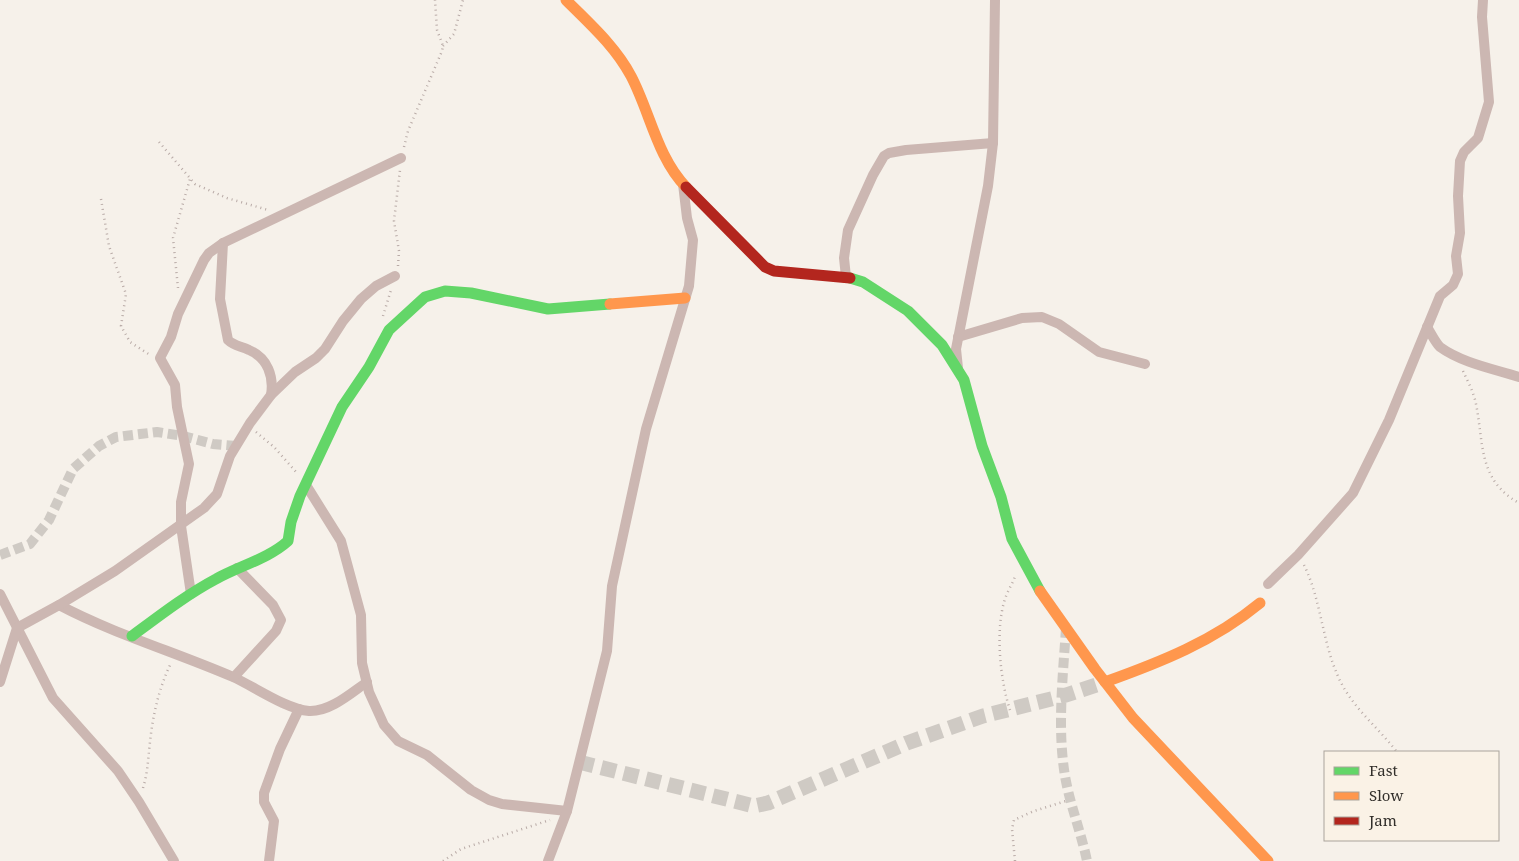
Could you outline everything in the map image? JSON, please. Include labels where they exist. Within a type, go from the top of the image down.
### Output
[{"type":"street","points":[[566,0],[609,42],[631,76],[664,154],[683,184],[746,250],[766,267],[774,271],[846,277],[872,287],[908,311],[942,346],[958,368],[967,390],[982,446],[1001,496],[1012,538],[1020,558],[1048,602],[1133,718],[1268,861]]},
{"type":"street","points":[[958,368],[956,349],[958,336],[988,186],[993,143],[995,0]]},
{"type":"street","points":[[1268,584],[1298,555],[1353,493],[1389,420],[1440,296],[1453,285],[1457,278],[1456,256],[1460,233],[1459,168],[1464,152],[1478,138],[1488,104],[1482,17],[1483,0]]},
{"type":"street","points":[[846,277],[844,258],[848,230],[873,175],[884,156],[906,150],[993,143]]},
{"type":"street","points":[[191,594],[181,526],[181,502],[189,464],[177,408],[175,385],[160,358],[204,260],[209,253],[223,243],[401,158]]},
{"type":"street","points":[[548,861],[565,811],[607,651],[612,586],[646,429],[686,298],[692,272],[693,240],[687,218],[683,184]]},
{"type":"street","points":[[223,243],[220,299],[226,332],[232,344],[252,351],[267,367],[273,377],[271,396]]},
{"type":"street","points":[[0,682],[17,628],[59,605],[181,526],[211,502],[217,494],[227,463],[249,425],[271,396],[295,372],[316,358],[325,349],[343,321],[361,300],[376,286],[395,276]]},
{"type":"street","points":[[132,636],[191,594],[237,568],[262,557],[288,541],[291,522],[342,406],[369,368],[384,337],[400,319],[425,297],[438,292],[454,291],[548,308],[686,298]]},
{"type":"street","points":[[958,336],[1022,318],[1042,317],[1059,324],[1099,352],[1145,364]]},
{"type":"street","points":[[1427,327],[1439,346],[1487,367],[1519,377]]},
{"type":"street","points":[[306,485],[338,535],[350,568],[361,615],[362,663],[367,682],[384,725],[398,741],[428,755],[471,790],[502,804],[565,811]]},
{"type":"street","points":[[234,678],[276,631],[281,620],[273,605],[237,568]]},
{"type":"street","points":[[0,594],[53,698],[100,750],[139,802],[174,861]]},
{"type":"street","points":[[1105,682],[1192,649],[1244,617],[1260,603]]},
{"type":"street","points":[[59,605],[83,618],[234,678],[299,709],[313,711],[334,704],[367,682]]},
{"type":"street","points":[[269,861],[274,821],[263,795],[280,749],[299,709]]},
{"type":"path","points":[[435,0],[437,30],[443,46]]},
{"type":"path","points":[[382,323],[395,276],[399,251],[394,221],[401,158],[408,131],[443,46],[454,34],[463,0]]},
{"type":"path","points":[[159,142],[190,179],[211,192],[244,204],[286,212]]},
{"type":"path","points":[[182,306],[173,238],[190,179]]},
{"type":"path","points":[[101,199],[109,246],[126,294],[120,319],[121,326],[130,342],[149,355],[160,358]]},
{"type":"path","points":[[1452,353],[1474,396],[1480,437],[1492,479],[1501,490],[1519,503]]},
{"type":"path","points":[[249,425],[274,447],[306,485]]},
{"type":"path","points":[[1298,555],[1314,589],[1331,659],[1345,692],[1396,751]]},
{"type":"path","points":[[1010,710],[1000,674],[1002,619],[1005,599],[1014,582],[1020,558]]},
{"type":"path","points":[[139,802],[149,769],[150,743],[160,686],[175,655]]},
{"type":"path","points":[[1015,861],[1012,829],[1014,820],[1034,811],[1069,800]]},
{"type":"path","points":[[443,861],[461,849],[545,823],[565,811]]},
{"type":"tunnel","points":[[0,555],[30,544],[49,520],[73,469],[99,446],[116,437],[157,432],[183,436],[213,444],[237,446]]},
{"type":"tunnel","points":[[1066,628],[1061,702],[1061,739],[1067,787],[1087,861]]},
{"type":"tunnel","points":[[579,762],[754,806],[768,803],[907,743],[983,716],[1063,696],[1105,682]]},
{"type":"traffic: fast","points":[[850,278],[863,282],[908,311],[942,345],[964,380],[982,446],[1001,497],[1012,539],[1040,591]]},
{"type":"traffic: fast","points":[[132,636],[205,585],[272,553],[288,541],[291,522],[300,496],[342,407],[369,367],[389,330],[425,297],[445,291],[471,293],[548,309],[610,304]]},
{"type":"traffic: slow","points":[[566,0],[602,36],[625,65],[638,90],[661,148],[676,175],[686,187]]},
{"type":"traffic: slow","points":[[610,304],[685,298]]},
{"type":"traffic: slow","points":[[1040,591],[1095,669],[1133,718],[1268,861]]},
{"type":"traffic: slow","points":[[1105,682],[1146,667],[1206,639],[1224,629],[1260,603]]},
{"type":"traffic: jam","points":[[686,187],[765,267],[774,271],[850,278]]}]
